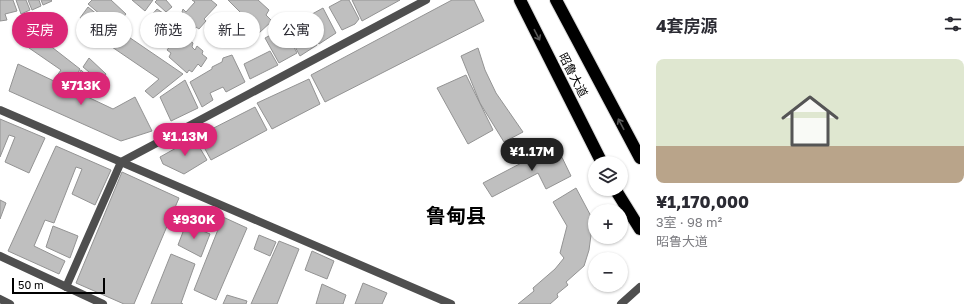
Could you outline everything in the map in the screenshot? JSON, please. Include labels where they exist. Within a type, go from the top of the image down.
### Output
[{"type":"highway","name":"昭鲁大道","points":[[520,0],[598,156]]},
{"type":"highway","name":"昭鲁大道","points":[[556,0],[640,158]]},
{"type":"highway","points":[[619,196],[640,230]]},
{"type":"street","points":[[66,287],[121,162],[426,0]]},
{"type":"street","points":[[0,110],[451,304]]},
{"type":"street","points":[[0,256],[103,304]]},
{"type":"street","points":[[621,304],[640,287]]},
{"type":"street","points":[[0,299],[10,304]]},
{"type":"building","points":[[0,0],[13,0],[17,11],[5,14],[7,20],[0,21]]},
{"type":"building","points":[[16,0],[26,0],[30,10],[20,12]]},
{"type":"building","points":[[28,0],[39,0],[41,6],[32,10]]},
{"type":"building","points":[[41,0],[51,0],[52,1],[43,5]]},
{"type":"building","points":[[92,0],[111,0],[124,12],[97,12],[88,4]]},
{"type":"building","points":[[132,0],[153,0],[145,11]]},
{"type":"building","points":[[157,0],[166,0],[172,7],[166,12],[155,2]]},
{"type":"building","points":[[192,0],[211,0],[217,5],[210,12],[204,12],[204,23],[199,29],[196,27],[196,12],[186,12],[195,2]]},
{"type":"building","points":[[228,0],[258,0],[269,10],[266,15],[268,17],[268,25],[260,32],[260,12],[240,12]]},
{"type":"building","points":[[342,0],[349,0],[359,19],[355,24],[342,30],[329,7]]},
{"type":"building","points":[[352,0],[400,0],[362,21]]},
{"type":"building","points":[[452,0],[474,0],[484,21],[325,102],[311,75]]},
{"type":"building","points":[[88,7],[94,12],[84,12]]},
{"type":"building","points":[[323,8],[336,33],[324,41],[324,12],[316,12]]},
{"type":"building","points":[[157,9],[162,12],[154,12]]},
{"type":"building","points":[[268,36],[268,43],[265,38]]},
{"type":"building","points":[[132,39],[140,45],[140,48],[145,48],[183,74],[153,98],[145,91],[159,79],[113,48],[132,48]]},
{"type":"building","points":[[197,46],[203,51],[202,54],[207,58],[201,67],[198,64],[192,72],[189,70],[187,73],[169,57],[171,53],[167,50],[169,48],[193,48],[195,50]]},
{"type":"building","points":[[29,48],[53,48],[80,69],[71,86],[56,77],[61,70]]},
{"type":"building","points":[[271,48],[294,48],[297,53],[279,63]]},
{"type":"building","points":[[296,48],[312,48],[300,56]]},
{"type":"building","points":[[478,48],[485,70],[496,93],[523,132],[504,142],[480,103],[461,56]]},
{"type":"building","points":[[270,51],[278,65],[250,79],[244,64]]},
{"type":"building","points":[[232,55],[245,82],[226,92],[223,87],[210,93],[213,100],[202,107],[190,82],[222,62],[223,58]]},
{"type":"building","points":[[89,58],[106,74],[101,82],[83,67]]},
{"type":"building","points":[[18,64],[113,109],[135,97],[152,131],[121,141],[9,91]]},
{"type":"building","points":[[81,70],[97,85],[92,95],[74,83]]},
{"type":"building","points":[[466,75],[493,130],[468,144],[437,88]]},
{"type":"building","points":[[309,79],[320,104],[272,129],[257,103]]},
{"type":"building","points":[[185,80],[198,108],[171,121],[160,97]]},
{"type":"building","points":[[255,107],[267,130],[211,160],[198,136]]},
{"type":"building","points":[[0,119],[45,138],[29,173],[5,162],[15,137],[9,135],[0,157]]},
{"type":"building","points":[[194,138],[207,160],[184,174],[163,164],[160,157]]},
{"type":"building","points":[[556,145],[571,176],[546,189],[538,173],[492,197],[483,183]]},
{"type":"building","points":[[56,146],[111,170],[95,205],[72,194],[82,169],[76,167],[54,223],[45,220],[34,246],[65,261],[59,274],[8,251]]},
{"type":"building","points":[[122,172],[179,198],[134,304],[124,304],[76,283]]},
{"type":"building","points":[[576,188],[588,211],[588,244],[590,244],[584,266],[566,282],[568,285],[557,294],[558,297],[550,304],[518,304],[534,291],[533,288],[555,269],[564,258],[560,253],[567,226],[553,202]]},
{"type":"building","points":[[0,200],[6,203],[0,219]]},
{"type":"building","points":[[223,217],[247,228],[216,300],[194,290]]},
{"type":"building","points":[[186,224],[210,234],[201,257],[178,245]]},
{"type":"building","points":[[53,226],[78,236],[70,258],[46,247]]},
{"type":"building","points":[[259,235],[276,242],[270,256],[254,249]]},
{"type":"building","points":[[279,241],[299,249],[277,304],[251,304]]},
{"type":"building","points":[[312,251],[334,261],[327,279],[305,270]]},
{"type":"building","points":[[171,254],[195,264],[181,303],[183,304],[151,304]]},
{"type":"building","points":[[363,283],[387,293],[382,304],[355,304]]},
{"type":"building","points":[[322,284],[346,295],[343,304],[316,304]]},
{"type":"building","points":[[227,295],[247,301],[246,304],[223,304]]},
{"type":"district","name":"鲁甸县","points":[[456,216]]}]
